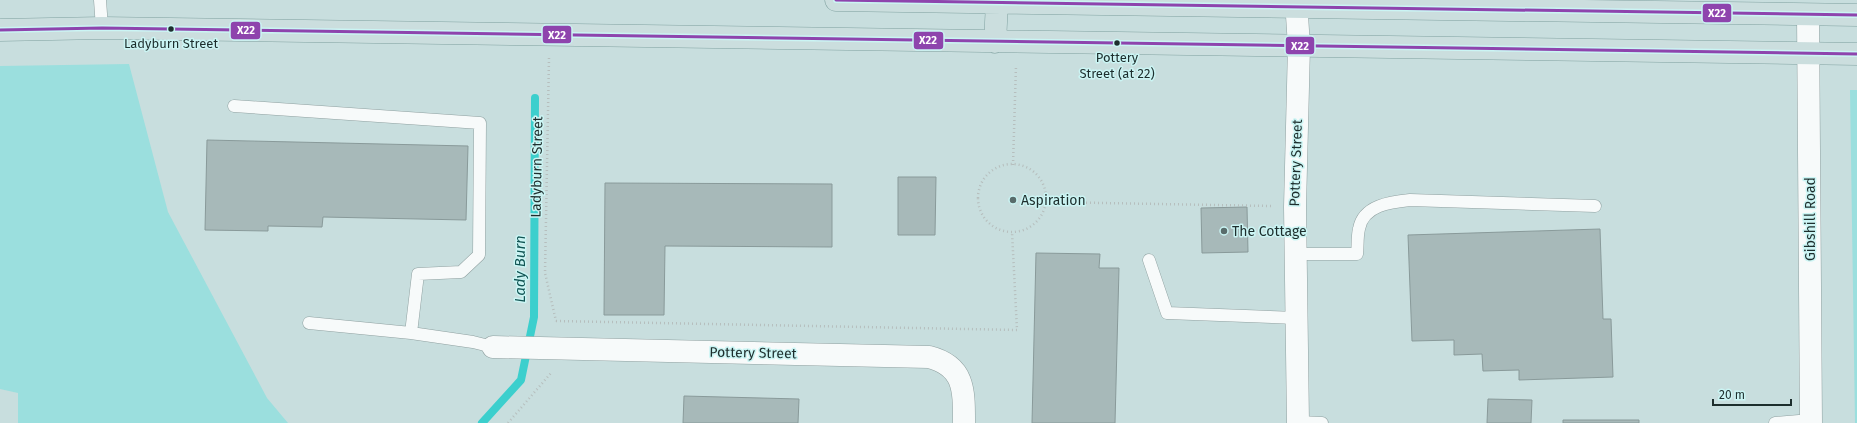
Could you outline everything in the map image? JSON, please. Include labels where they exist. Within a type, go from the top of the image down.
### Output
[{"type":"highway","points":[[836,0],[997,3],[1296,4],[1857,15]]},
{"type":"highway","points":[[995,42],[997,3]]},
{"type":"highway","points":[[0,30],[102,28],[1857,54]]},
{"type":"street","name":"Pottery Street","points":[[1296,4],[1299,46],[1295,206],[1298,423]]},
{"type":"street","name":"Gibshill Road","points":[[1808,15],[1811,422]]},
{"type":"street","name":"Pottery Street","points":[[493,347],[929,357],[942,360],[955,371],[962,383],[964,396],[964,423]]},
{"type":"lane","points":[[100,0],[102,28]]},
{"type":"lane","points":[[234,106],[480,123],[479,256],[461,272],[418,274],[411,333]]},
{"type":"lane","points":[[1295,254],[1357,254],[1359,227],[1368,212],[1379,206],[1396,201],[1410,200],[1595,206]]},
{"type":"lane","points":[[1149,260],[1167,313],[1296,318]]},
{"type":"lane","points":[[309,323],[411,333],[473,342],[493,347]]},
{"type":"lane","points":[[1775,423],[1811,422]]},
{"type":"lane","points":[[1298,423],[1322,423]]},
{"type":"path","name":"Ladyburn Street","points":[[549,35],[545,272],[556,321],[553,348]]},
{"type":"path","points":[[1014,165],[1017,42]]},
{"type":"path","points":[[1003,165],[1014,165],[1024,167],[1034,172],[1041,181],[1045,192],[1046,202],[1038,220],[1022,231],[1012,232],[992,226],[984,218],[978,198],[980,187],[985,178],[993,170],[1003,165]]},
{"type":"path","points":[[1046,202],[1295,206]]},
{"type":"path","points":[[556,321],[1017,330],[1012,232]]},
{"type":"path","points":[[508,423],[554,369],[553,348]]},
{"type":"shaded area","points":[[129,64],[168,212],[267,398],[288,423],[18,423],[18,393],[0,389],[0,66]]},
{"type":"shaded area","points":[[1850,90],[1857,90],[1857,423],[1855,423]]},
{"type":"building","points":[[207,140],[468,146],[466,220],[323,217],[322,227],[268,226],[268,231],[205,230]]},
{"type":"building","points":[[898,177],[936,177],[935,235],[898,235]]},
{"type":"building","points":[[605,183],[832,184],[832,247],[665,246],[664,315],[604,315]]},
{"type":"building","points":[[1247,207],[1248,252],[1202,253],[1201,208]]},
{"type":"building","points":[[1600,229],[1603,319],[1611,319],[1613,377],[1519,380],[1519,370],[1483,371],[1482,354],[1454,355],[1454,340],[1412,341],[1408,235]]},
{"type":"building","points":[[1036,253],[1100,254],[1099,268],[1119,268],[1115,423],[1032,423]]},
{"type":"building","points":[[684,396],[799,399],[798,423],[683,423]]},
{"type":"building","points":[[1488,399],[1532,400],[1531,423],[1487,423]]},
{"type":"building","points":[[1563,420],[1639,420],[1639,423],[1563,423]]},
{"type":"waterway","name":"Lady Burn","points":[[482,423],[521,380],[534,317],[535,98]]},
{"type":"transit line","name":"X22","points":[[836,0],[1857,15]]},
{"type":"transit line","name":"X22","points":[[0,30],[102,28],[1857,54]]},
{"type":"place","name":"Ladyburn Street","points":[[171,29]]},
{"type":"place","name":"Pottery Street (at 22)","points":[[1117,43]]},
{"type":"place","name":"Aspiration","points":[[1013,200]]},
{"type":"place","name":"The Cottage","points":[[1224,231]]}]
